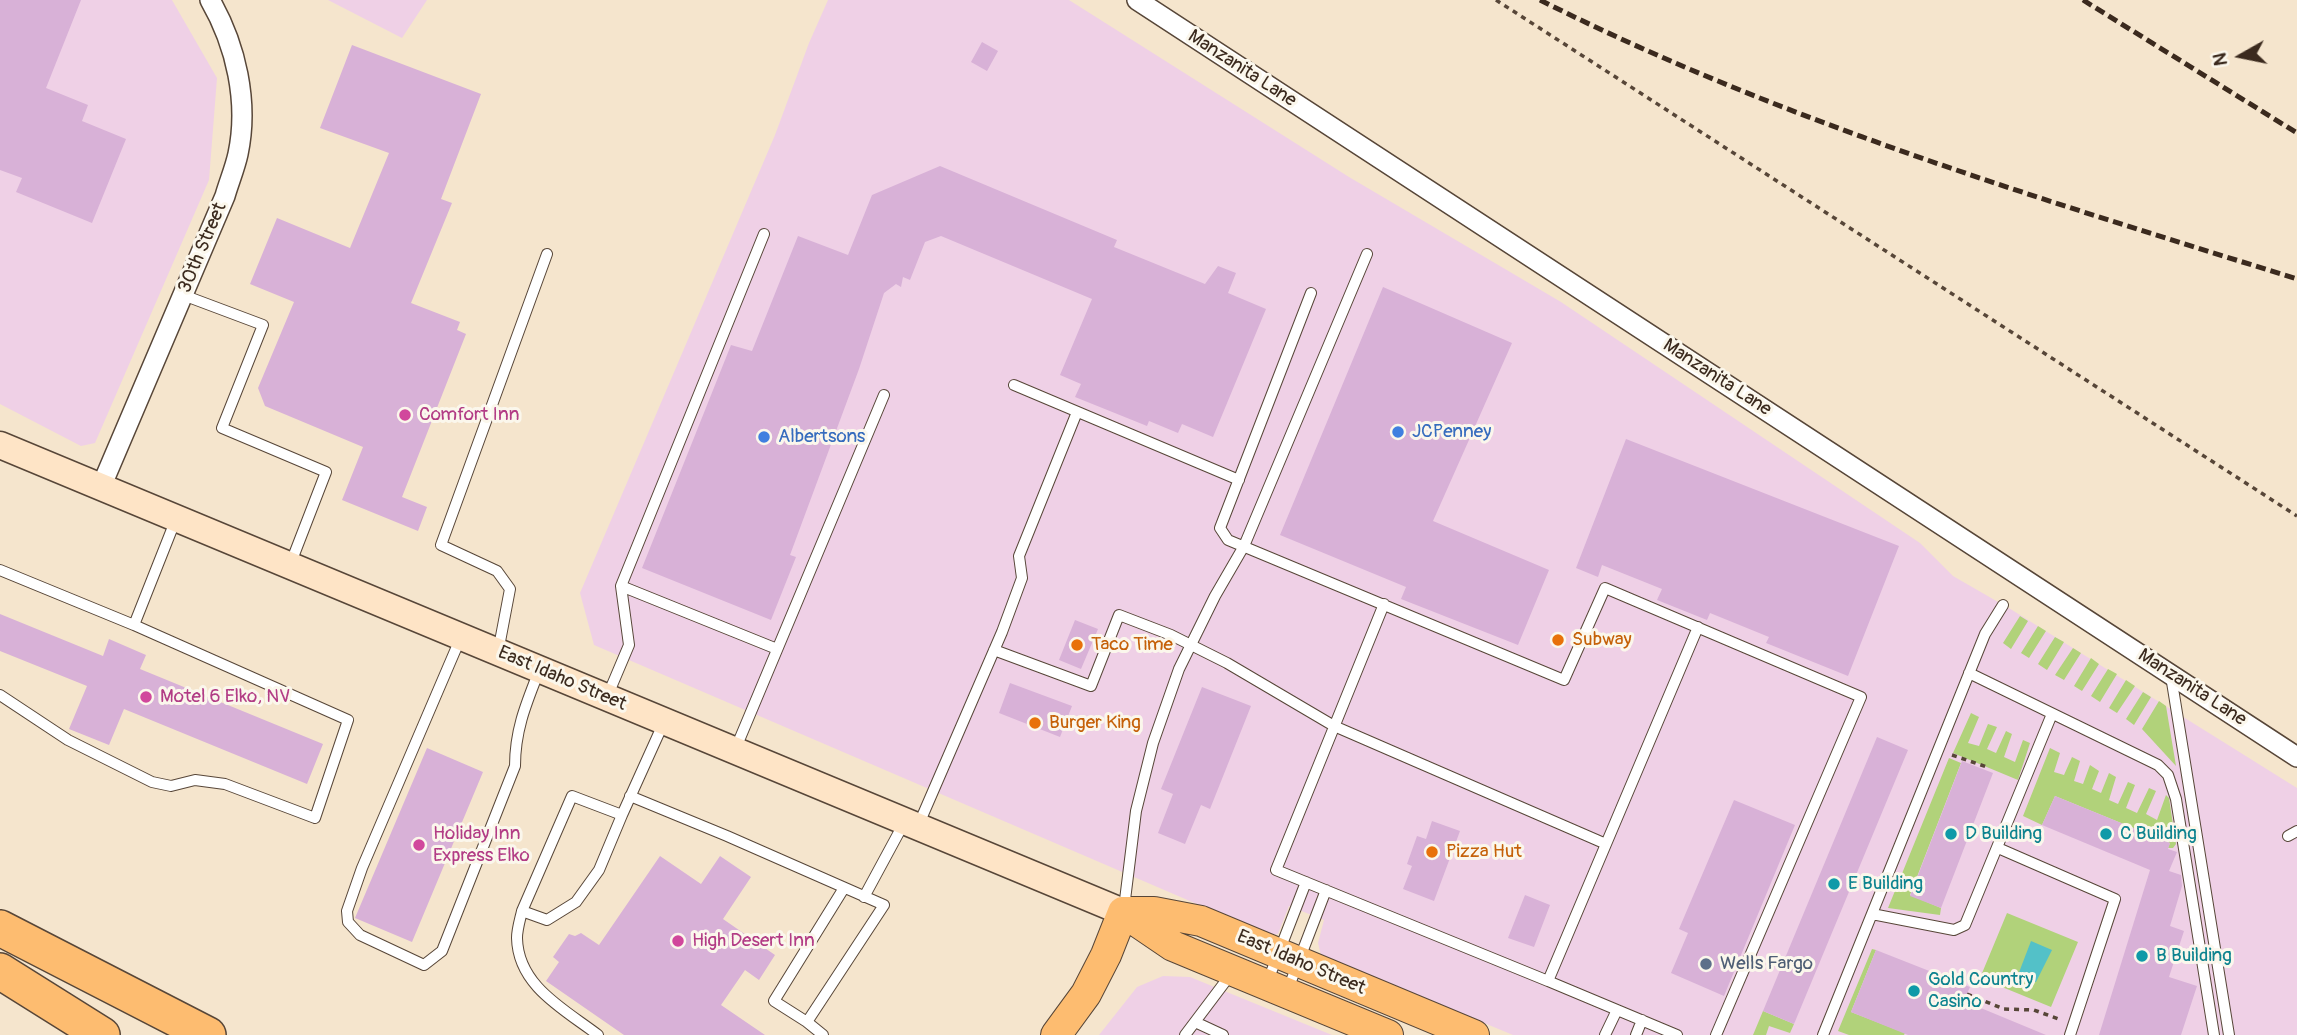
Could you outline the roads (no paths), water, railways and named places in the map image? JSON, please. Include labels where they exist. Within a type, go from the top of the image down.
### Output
[{"type":"highway","points":[[0,928],[208,1035]]},
{"type":"highway","points":[[0,971],[102,1035]]},
{"type":"main road","name":"East Idaho Street","points":[[1123,912],[1154,912],[1201,921],[1474,1035]]},
{"type":"main road","name":"East Idaho Street","points":[[1123,912],[1173,946],[1276,989],[1341,1021],[1388,1035]]},
{"type":"main road","points":[[1056,1035],[1086,994],[1106,955],[1123,912]]},
{"type":"street","name":"30th Street","points":[[101,487],[225,196],[238,153],[242,108],[236,63],[219,16],[210,0]]},
{"type":"street","name":"Manzanita Lane","points":[[1137,0],[2297,757]]},
{"type":"street","name":"East Idaho Street","points":[[0,445],[1123,912]]},
{"type":"lane","points":[[606,698],[629,645],[621,586],[764,233]]},
{"type":"lane","points":[[498,652],[510,589],[497,571],[441,545],[547,254]]},
{"type":"lane","points":[[1123,912],[1133,832],[1153,743],[1179,669],[1215,596],[1244,546],[1367,254]]},
{"type":"lane","points":[[1311,293],[1220,528],[1228,540],[1564,680],[1605,588],[1861,697],[1716,1035]]},
{"type":"lane","points":[[183,295],[263,326],[222,428],[326,472],[290,565]]},
{"type":"lane","points":[[1014,386],[1239,480]]},
{"type":"lane","points":[[734,750],[884,395]]},
{"type":"lane","points":[[864,897],[911,824],[994,650],[1021,578],[1019,556],[1077,412]]},
{"type":"lane","points":[[134,625],[176,518]]},
{"type":"lane","points":[[0,570],[134,625],[348,720],[314,818],[225,784],[195,780],[171,786],[152,782],[68,740],[0,695]]},
{"type":"lane","points":[[621,586],[777,649]]},
{"type":"lane","points":[[1384,604],[1276,870],[1677,1035]]},
{"type":"lane","points":[[1824,1035],[1987,628],[2003,605]]},
{"type":"lane","points":[[994,650],[1091,686],[1119,615],[1171,635],[1227,663],[1334,726],[1606,844]]},
{"type":"lane","points":[[1548,981],[1698,627]]},
{"type":"lane","points":[[461,637],[362,868],[347,911],[348,922],[360,935],[424,965],[442,951],[515,766],[515,743],[539,670]]},
{"type":"lane","points":[[1969,673],[2164,770],[2172,783],[2176,799],[2214,1035]]},
{"type":"lane","points":[[2171,675],[2229,1035]]},
{"type":"lane","points":[[1872,914],[1954,930],[1962,928],[1974,906],[2052,713]]},
{"type":"lane","points":[[522,911],[547,920],[576,902],[599,870],[664,722]]},
{"type":"lane","points":[[598,1035],[536,988],[522,967],[517,937],[522,911],[572,796],[622,815]]},
{"type":"lane","points":[[630,796],[884,905],[807,1022]]},
{"type":"lane","points":[[1998,848],[2115,899],[2070,1035]]},
{"type":"lane","points":[[1276,989],[1288,958],[1306,882]]},
{"type":"lane","points":[[823,1035],[775,1001],[844,888]]},
{"type":"lane","points":[[1276,989],[1288,958],[1326,890]]},
{"type":"lane","points":[[1185,1035],[1234,971]]},
{"type":"lane","points":[[1605,1035],[1617,1010]]},
{"type":"lane","points":[[1636,1035],[1642,1020]]},
{"type":"lane","points":[[1195,1022],[1223,1035]]},
{"type":"water","points":[[2031,941],[2052,950],[2036,982],[2018,975]]},
{"type":"railway","points":[[1540,0],[1632,44],[1818,121],[2008,187],[2297,279]]},
{"type":"railway","points":[[2083,0],[2297,133]]},
{"type":"place","name":"Comfort Inn","points":[[405,415]]},
{"type":"place","name":"JCPenney","points":[[1398,432]]},
{"type":"place","name":"Albertsons","points":[[764,437]]},
{"type":"place","name":"Subway","points":[[1558,640]]},
{"type":"place","name":"Taco Time","points":[[1077,645]]},
{"type":"place","name":"Motel 6 Elko, NV","points":[[146,697]]},
{"type":"place","name":"Burger King","points":[[1035,723]]},
{"type":"place","name":"D Building","points":[[1951,834]]},
{"type":"place","name":"C Building","points":[[2106,834]]},
{"type":"place","name":"Holiday Inn Express Elko","points":[[419,845]]},
{"type":"place","name":"Pizza Hut","points":[[1432,852]]},
{"type":"place","name":"E Building","points":[[1834,884]]},
{"type":"place","name":"High Desert Inn","points":[[678,941]]},
{"type":"place","name":"B Building","points":[[2142,956]]},
{"type":"place","name":"Wells Fargo","points":[[1706,964]]},
{"type":"place","name":"Gold Country Casino","points":[[1914,991]]}]
